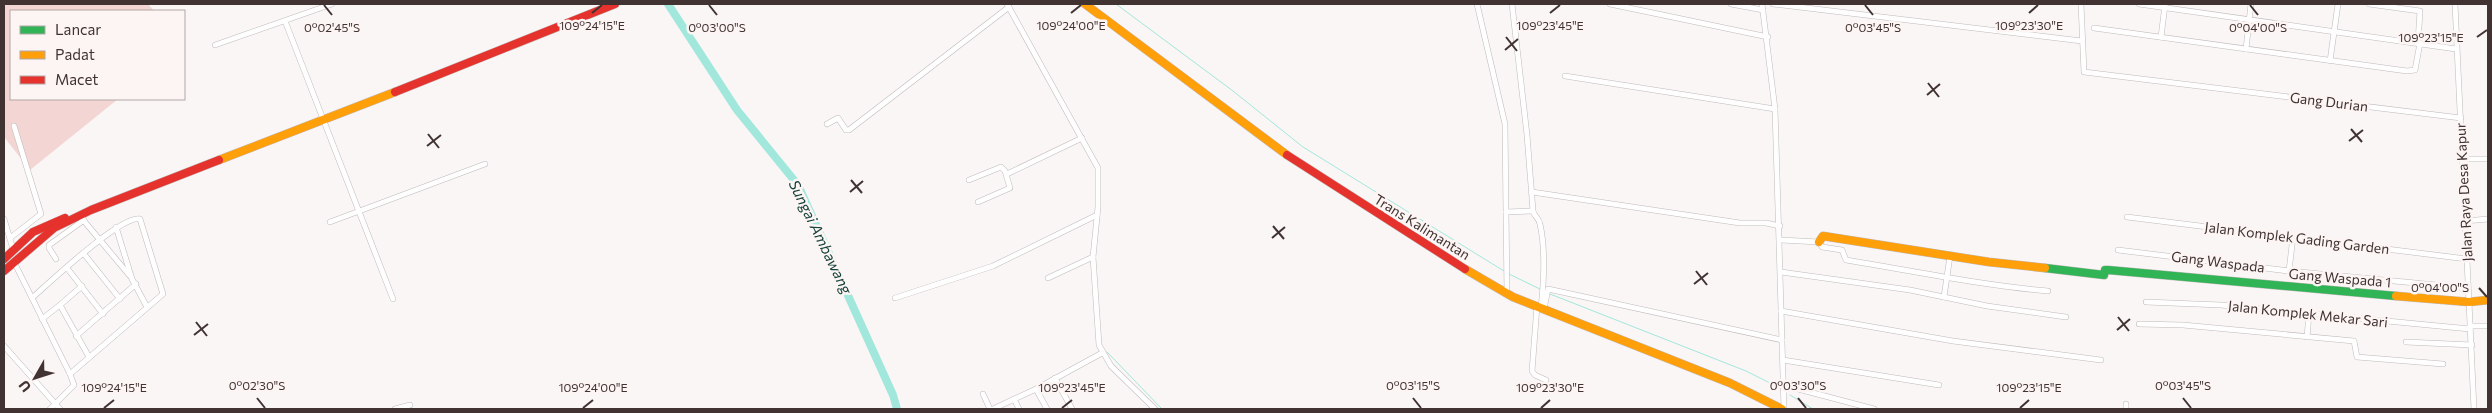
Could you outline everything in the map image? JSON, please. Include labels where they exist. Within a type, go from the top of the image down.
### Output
[{"type":"main road","points":[[4,271],[46,234],[91,210],[615,4]]},
{"type":"main road","name":"Trans Kalimantan","points":[[1085,4],[1301,166],[1507,293],[1730,383],[1783,409]]},
{"type":"main road","points":[[4,259],[13,249],[42,227],[80,216]]},
{"type":"main road","points":[[1819,242],[1822,236],[1950,256]]},
{"type":"main road","name":"Gang Waspada 1","points":[[1950,256],[2104,275],[2105,270],[2108,270],[2469,302],[2488,300]]},
{"type":"street","points":[[215,45],[332,4]]},
{"type":"street","points":[[1477,4],[1504,124],[1505,266],[1508,277],[1507,293]]},
{"type":"street","points":[[1512,4],[1533,211],[1539,221],[1542,234],[1545,292],[1532,371],[1535,375],[1546,380]]},
{"type":"street","points":[[1610,4],[1768,37]]},
{"type":"street","points":[[1731,4],[1763,7],[1768,37],[1775,109],[1781,240],[1783,409]]},
{"type":"street","points":[[1773,4],[2082,41],[2081,4]]},
{"type":"street","points":[[2139,4],[2165,5],[2456,49]]},
{"type":"street","points":[[2246,49],[2251,4]]},
{"type":"street","points":[[2330,61],[2338,4]]},
{"type":"street","points":[[2094,28],[2414,71],[2419,43],[2421,13],[2418,10],[2369,4]]},
{"type":"street","name":"Jalan Raya Desa Kapur","points":[[2455,4],[2474,409]]},
{"type":"street","points":[[827,124],[838,118],[846,130],[849,130],[1008,5],[1098,168],[1097,215],[1093,258],[1098,335],[1102,353],[1111,366],[1154,409]]},
{"type":"street","points":[[2161,37],[2165,5]]},
{"type":"street","points":[[285,22],[393,299]]},
{"type":"street","name":"Gang Durian","points":[[2082,41],[2084,72],[2461,118]]},
{"type":"street","points":[[1564,76],[1710,102],[1775,109]]},
{"type":"street","points":[[10,238],[41,214],[14,126]]},
{"type":"street","points":[[1007,174],[1082,138]]},
{"type":"street","points":[[2463,159],[2488,158]]},
{"type":"street","points":[[330,222],[485,164]]},
{"type":"street","points":[[970,180],[1001,167],[1007,174],[1010,188],[978,202]]},
{"type":"street","points":[[1532,192],[1710,217],[1740,223],[1766,223],[1780,226]]},
{"type":"street","points":[[1506,212],[1533,211]]},
{"type":"street","points":[[895,298],[992,266],[1097,215]]},
{"type":"street","points":[[56,259],[48,248],[49,245],[80,216],[136,284],[147,307]]},
{"type":"street","name":"Jalan Komplek Gading Garden","points":[[2127,217],[2468,259]]},
{"type":"street","points":[[32,298],[116,227],[136,218],[140,219],[163,294],[70,374]]},
{"type":"street","points":[[2465,221],[2488,219]]},
{"type":"street","points":[[4,220],[13,249]]},
{"type":"street","points":[[116,227],[132,279]]},
{"type":"street","points":[[2289,271],[2294,237]]},
{"type":"street","points":[[1781,240],[1819,242],[1822,248],[1842,250],[1846,260],[1992,285],[2048,292]]},
{"type":"street","name":"Gang Waspada","points":[[2118,250],[2289,271],[2468,288]]},
{"type":"street","points":[[84,254],[120,299]]},
{"type":"street","points":[[1944,297],[1950,256]]},
{"type":"street","points":[[1048,278],[1093,258]]},
{"type":"street","points":[[14,262],[74,385],[50,409]]},
{"type":"street","points":[[67,268],[103,314]]},
{"type":"street","points":[[1781,272],[1910,290],[2066,317]]},
{"type":"street","points":[[76,336],[136,284]]},
{"type":"street","points":[[42,319],[82,286]]},
{"type":"street","points":[[1545,292],[1548,289],[1782,340]]},
{"type":"street","name":"Jalan Komplek Mekar Sari","points":[[2146,302],[2221,305],[2470,327],[2488,326]]},
{"type":"street","points":[[60,305],[88,357]]},
{"type":"street","points":[[1781,311],[1953,341],[2101,360]]},
{"type":"street","points":[[2307,337],[2309,314]]},
{"type":"street","points":[[2139,324],[2183,325],[2354,341],[2357,357],[2443,364]]},
{"type":"street","points":[[2406,342],[2472,345]]},
{"type":"street","points":[[4,346],[60,409]]},
{"type":"street","points":[[982,394],[993,409],[1036,389],[1102,353]]},
{"type":"street","points":[[1782,360],[1939,385]]},
{"type":"street","points":[[1055,378],[1072,409]]},
{"type":"street","points":[[1783,386],[1874,409]]},
{"type":"street","points":[[1036,389],[1047,409]]},
{"type":"street","points":[[1014,399],[1019,409]]},
{"type":"street","points":[[395,409],[410,405]]},
{"type":"shaded area","points":[[4,4],[148,4],[153,10],[10,10],[10,100],[117,100],[30,170],[4,137]]},
{"type":"waterway","name":"Sungai Ambawang","points":[[668,4],[737,110],[798,185],[893,395],[897,409]]},
{"type":"waterway","points":[[1116,4],[1233,91],[1303,147],[1504,271]]},
{"type":"waterway","points":[[1509,274],[1542,290]]},
{"type":"waterway","points":[[1550,294],[1746,371],[1782,389]]},
{"type":"waterway","points":[[1107,352],[1162,409]]},
{"type":"waterway","points":[[1790,395],[1813,409]]},
{"type":"traffic: fast","points":[[2045,268],[2104,275],[2105,270],[2108,270],[2396,296]]},
{"type":"traffic: slow","points":[[1085,4],[1287,155]]},
{"type":"traffic: slow","points":[[219,160],[395,92]]},
{"type":"traffic: slow","points":[[1819,242],[1823,236],[1989,262],[2045,268]]},
{"type":"traffic: slow","points":[[1465,269],[1513,297],[1730,383],[1782,409]]},
{"type":"traffic: slow","points":[[2396,296],[2469,302],[2488,300]]},
{"type":"traffic: jam","points":[[395,92],[615,4]]},
{"type":"traffic: jam","points":[[1287,155],[1465,269]]},
{"type":"traffic: jam","points":[[4,271],[54,228],[91,210],[219,160]]},
{"type":"traffic: jam","points":[[4,259],[33,232],[65,218]]}]
